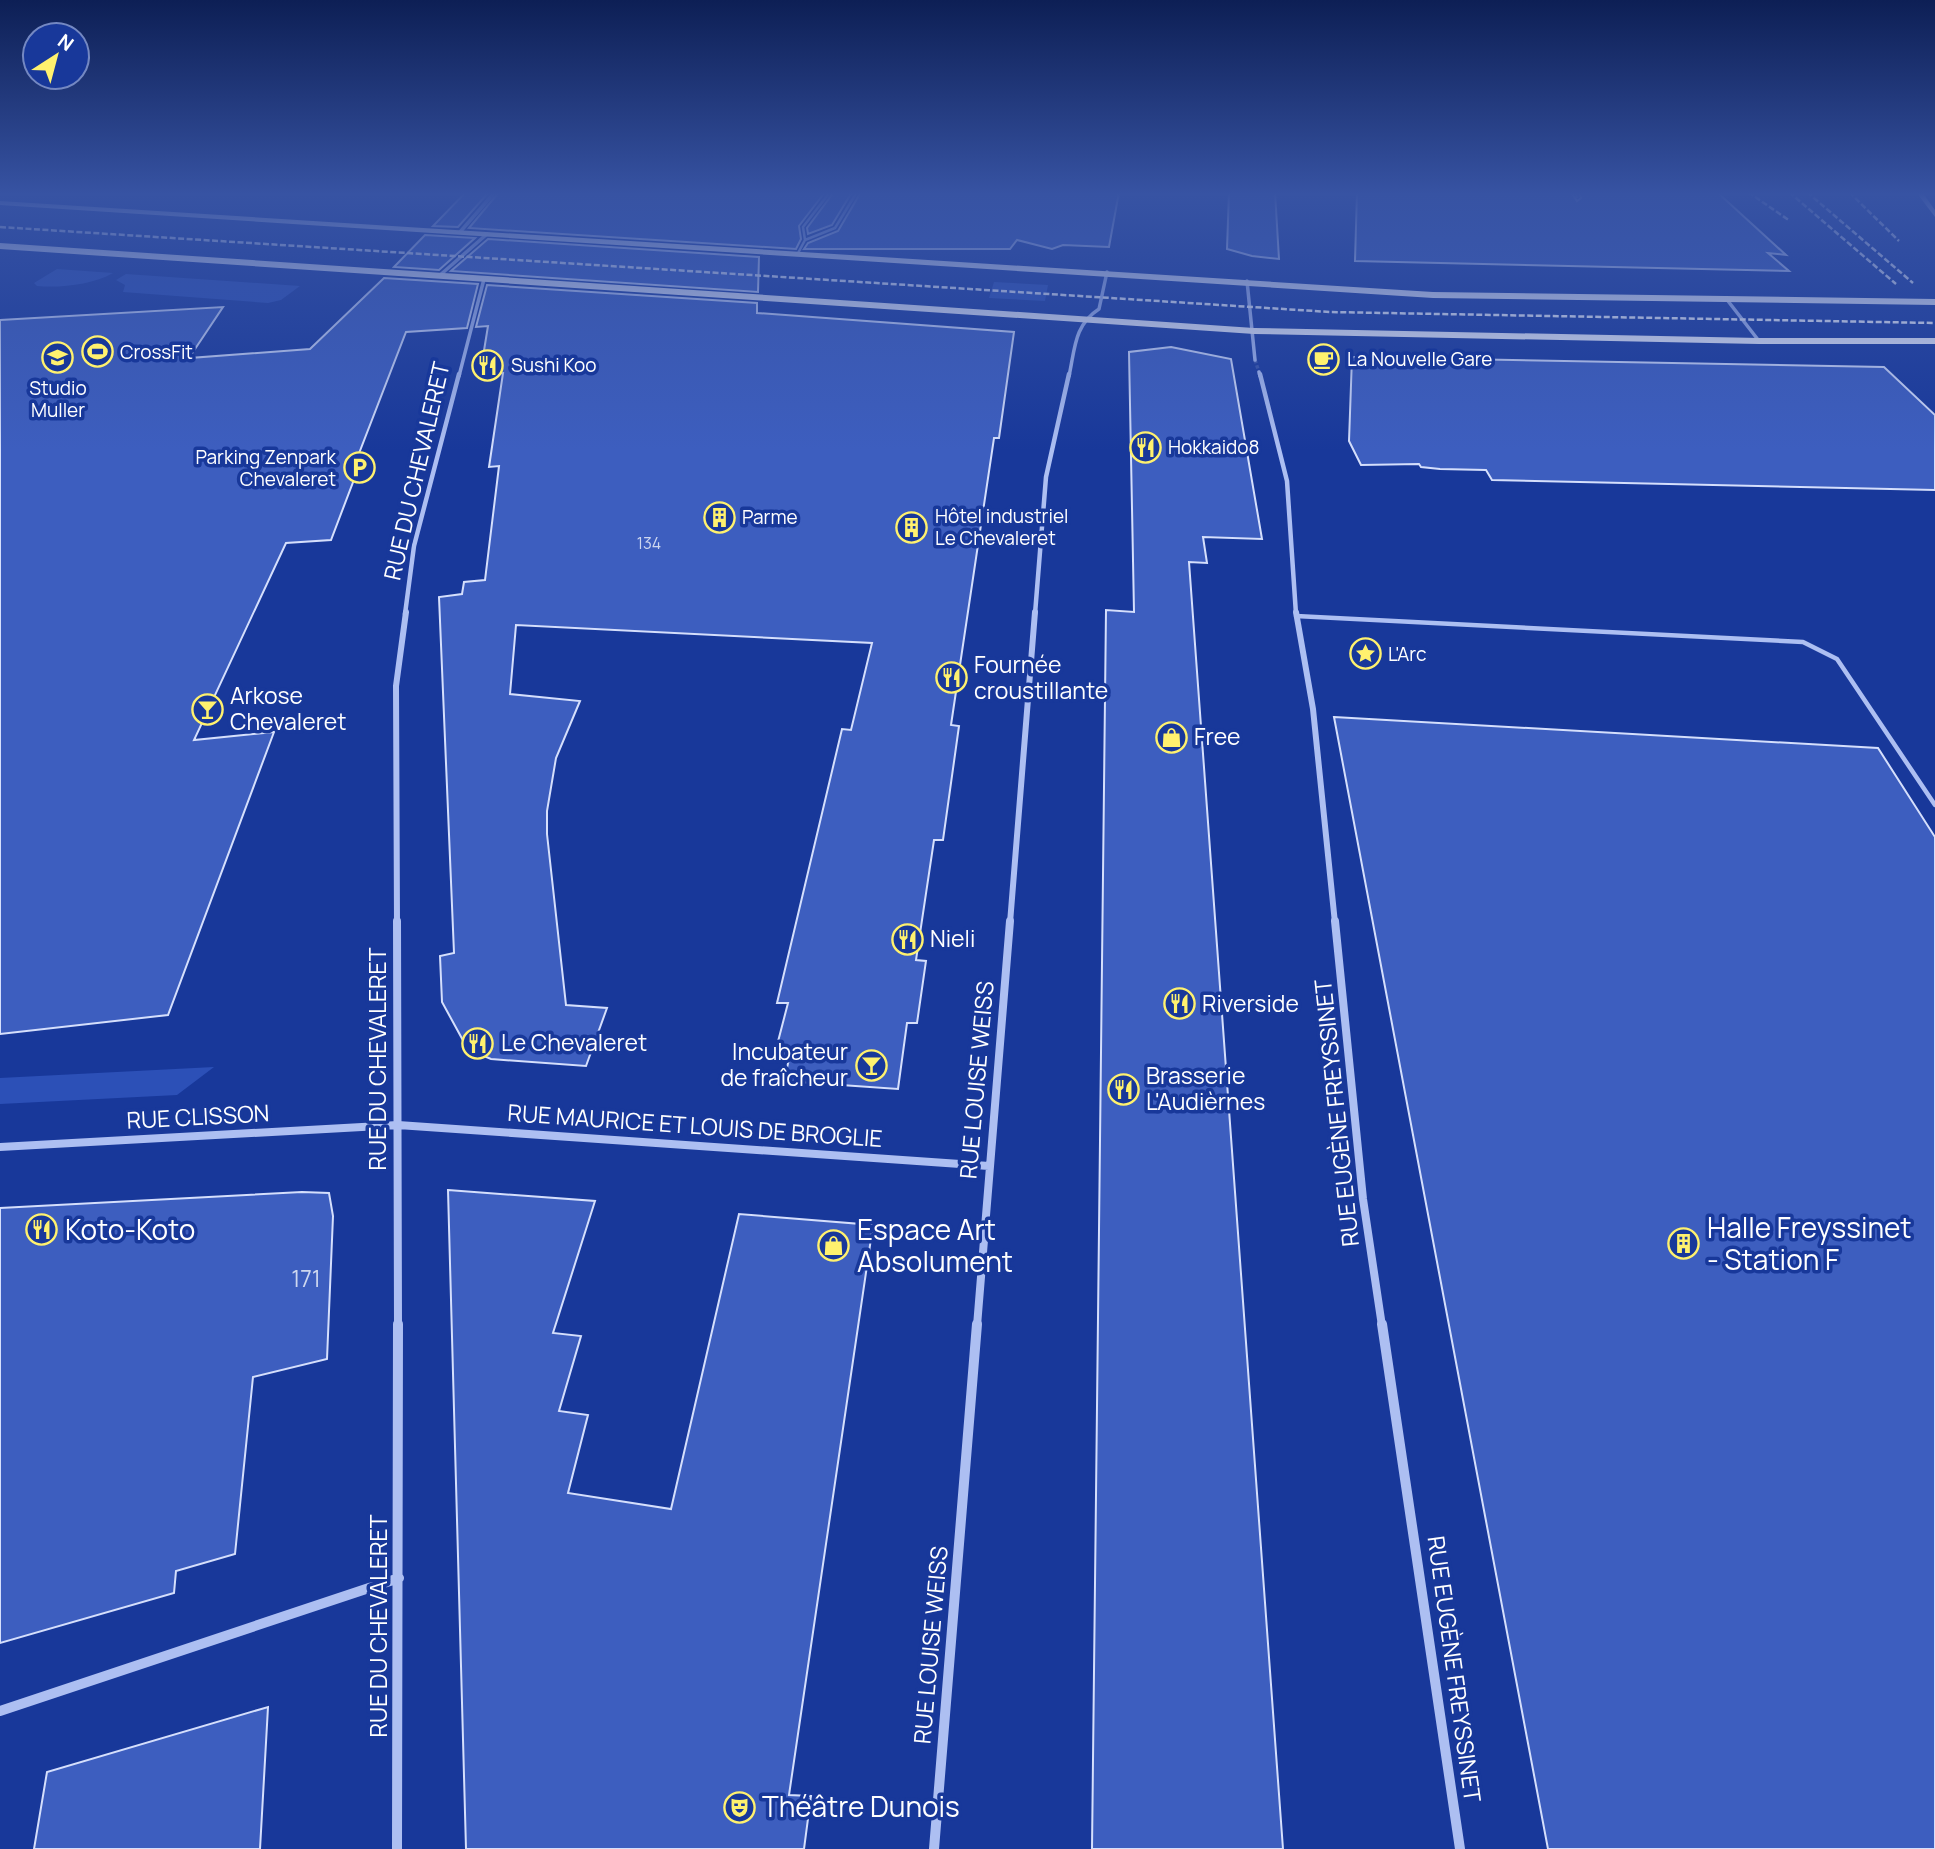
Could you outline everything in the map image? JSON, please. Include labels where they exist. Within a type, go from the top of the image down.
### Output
[{"type":"main road","points":[[473,278],[1254,331],[1759,341],[1935,341]]},
{"type":"main road","points":[[1205,278],[1433,295],[1935,302]]},
{"type":"street","name":"RUE LOUISE WEISS","points":[[933,1849],[1046,477],[1078,334],[1085,318],[1099,309],[1106,278]]},
{"type":"street","name":"RUE DU CHEVALERET","points":[[397,1849],[399,1578],[396,686],[414,546],[484,279]]},
{"type":"street","points":[[1247,281],[1255,360]]},
{"type":"street","points":[[1728,301],[1759,341]]},
{"type":"street","name":"RUE EUGÈNE FREYSSINET","points":[[1259,372],[1287,481],[1297,616],[1314,723],[1363,1199],[1460,1849]]},
{"type":"street","name":"RUE CLISSON","points":[[0,1147],[398,1125]]},
{"type":"street","name":"RUE MAURICE ET LOUIS DE BROGLIE","points":[[398,1125],[989,1166]]},
{"type":"street","points":[[0,1711],[399,1578]]},
{"type":"lane","points":[[1297,616],[1803,642],[1837,659],[1935,805]]},
{"type":"shaded area","points":[[42,278],[100,278],[66,286],[46,287],[34,283]]},
{"type":"shaded area","points":[[188,278],[300,286],[281,300],[268,303],[123,292],[125,285],[116,280]]},
{"type":"shaded area","points":[[994,282],[1048,285],[1045,301],[989,298]]},
{"type":"shaded area","points":[[214,1067],[177,1095],[0,1104],[0,1078]]},
{"type":"building","points":[[384,278],[478,284],[467,328],[406,332],[358,456],[363,456],[331,540],[286,543],[194,740],[274,732],[168,1015],[0,1034],[0,320],[223,307],[189,358],[310,349]]},
{"type":"building","points":[[558,278],[758,278],[758,292]]},
{"type":"building","points":[[487,285],[757,303],[757,313],[1014,332],[999,438],[994,438],[951,725],[959,726],[943,840],[934,840],[916,960],[926,961],[917,1023],[907,1023],[898,1089],[784,1081],[789,1059],[774,1057],[788,1003],[777,1003],[842,729],[851,730],[872,643],[516,625],[510,694],[580,701],[556,758],[547,811],[547,834],[566,1005],[607,1008],[586,1066],[491,1059],[474,1052],[465,1044],[442,1002],[440,956],[454,953],[439,597],[462,594],[464,582],[485,580],[499,466],[489,467],[503,373],[480,375],[488,326],[476,327]]},
{"type":"building","points":[[1171,347],[1231,359],[1262,539],[1203,537],[1207,563],[1189,562],[1283,1849],[1092,1849],[1106,610],[1134,612],[1129,352]]},
{"type":"building","points":[[1352,357],[1884,367],[1935,415],[1935,490],[1492,480],[1486,470],[1440,469],[1421,467],[1419,464],[1361,465],[1349,441]]},
{"type":"building","name":"Halle Freyssinet - Station F","points":[[1334,717],[1878,748],[1935,837],[1935,1849],[1548,1849]]},
{"type":"building","points":[[448,1190],[595,1201],[553,1333],[581,1336],[559,1411],[588,1415],[568,1493],[671,1509],[739,1214],[873,1225],[789,1795],[811,1796],[804,1849],[466,1849]]},
{"type":"building","points":[[302,1192],[329,1193],[333,1216],[327,1359],[253,1377],[235,1554],[176,1571],[174,1593],[0,1643],[0,1208]]},
{"type":"building","points":[[268,1707],[260,1849],[34,1849],[47,1772]]},
{"type":"tunnel","points":[[1255,360],[1259,372]]},
{"type":"railway","points":[[802,278],[1330,312],[1935,323]]},
{"type":"railway","points":[[1889,278],[1896,284]]},
{"type":"railway","points":[[1908,278],[1913,283]]},
{"type":"place","name":"CrossFit","points":[[97,352]]},
{"type":"place","name":"Studio Muller","points":[[58,357]]},
{"type":"place","name":"La Nouvelle Gare","points":[[1324,359]]},
{"type":"place","name":"Sushi Koo","points":[[488,365]]},
{"type":"place","name":"Hokkaido8","points":[[1145,447]]},
{"type":"place","name":"Parking Zenpark Chevaleret","points":[[359,468]]},
{"type":"place","name":"Parme","points":[[719,517]]},
{"type":"place","name":"Hôtel industriel Le Chevaleret","points":[[912,527]]},
{"type":"place","name":"L'Arc","points":[[1365,654]]},
{"type":"place","name":"Fournée croustillante","points":[[951,678]]},
{"type":"place","name":"Arkose Chevaleret","points":[[207,709]]},
{"type":"place","name":"Free","points":[[1171,737]]},
{"type":"place","name":"Nieli","points":[[907,939]]},
{"type":"place","name":"Riverside","points":[[1179,1004]]},
{"type":"place","name":"Le Chevaleret","points":[[478,1043]]},
{"type":"place","name":"Incubateur de fraîcheur","points":[[871,1065]]},
{"type":"place","name":"Brasserie L'Audièrnes","points":[[1123,1089]]},
{"type":"place","name":"Koto-Koto","points":[[42,1230]]},
{"type":"place","name":"Halle Freyssinet - Station F","points":[[1684,1244]]},
{"type":"place","name":"Espace Art Absolument","points":[[834,1246]]},
{"type":"place","name":"Théâtre Dunois","points":[[739,1807]]}]
